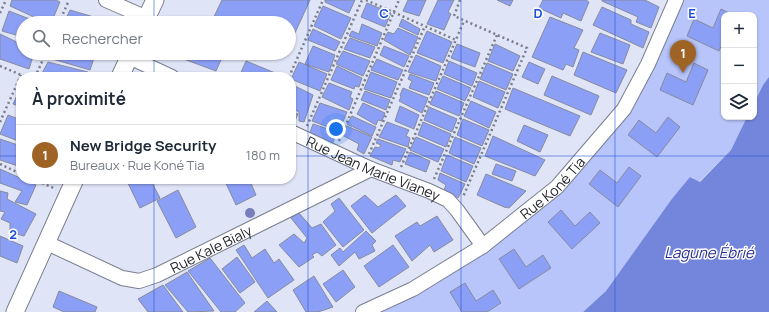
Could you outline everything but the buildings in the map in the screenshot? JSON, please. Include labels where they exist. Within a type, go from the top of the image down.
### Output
[{"type":"street","points":[[106,0],[136,16]]},
{"type":"street","points":[[148,16],[155,0]]},
{"type":"street","name":"Rue Koné Tia","points":[[362,312],[413,289],[483,246],[557,187],[624,109],[648,64],[673,1]]},
{"type":"street","points":[[122,72],[128,60]]},
{"type":"street","points":[[140,60],[162,72]]},
{"type":"street","name":"Rue Jean Marie Vianey","points":[[297,134],[368,167],[448,200],[483,246]]},
{"type":"street","name":"Rue Kale Bialy","points":[[47,243],[122,278],[139,281],[157,275],[368,167]]},
{"type":"street","points":[[15,312],[73,184]]},
{"type":"path","points":[[0,13],[6,0]]},
{"type":"path","points":[[62,16],[69,0]]},
{"type":"path","points":[[292,72],[323,0]]},
{"type":"path","points":[[297,134],[362,0]]},
{"type":"path","points":[[366,0],[456,40]]},
{"type":"path","points":[[334,152],[400,0]]},
{"type":"path","points":[[457,210],[527,48],[454,16],[460,0]]},
{"type":"path","points":[[396,178],[464,20]]},
{"type":"path","points":[[368,167],[425,26]]},
{"type":"path","points":[[429,191],[497,35]]},
{"type":"path","points":[[37,72],[43,60]]},
{"type":"path","points":[[0,66],[16,73]]},
{"type":"path","points":[[0,122],[16,86]]},
{"type":"path","points":[[0,108],[5,110]]},
{"type":"path","points":[[0,164],[16,172]]},
{"type":"path","points":[[44,184],[68,195]]},
{"type":"shaded area","points":[[676,0],[769,0],[769,77],[757,97],[757,12],[721,12],[721,120],[746,120],[731,150],[699,182],[691,177],[671,200],[606,291],[583,312],[363,312],[413,289],[557,187],[624,109]]},
{"type":"water","name":"Lagune Ébrié","points":[[769,77],[769,312],[583,312],[606,291],[671,200],[690,177],[700,182],[731,150],[746,120],[757,120],[757,97]]},
{"type":"place","name":"New Bridge Security","points":[[683,73]]}]
